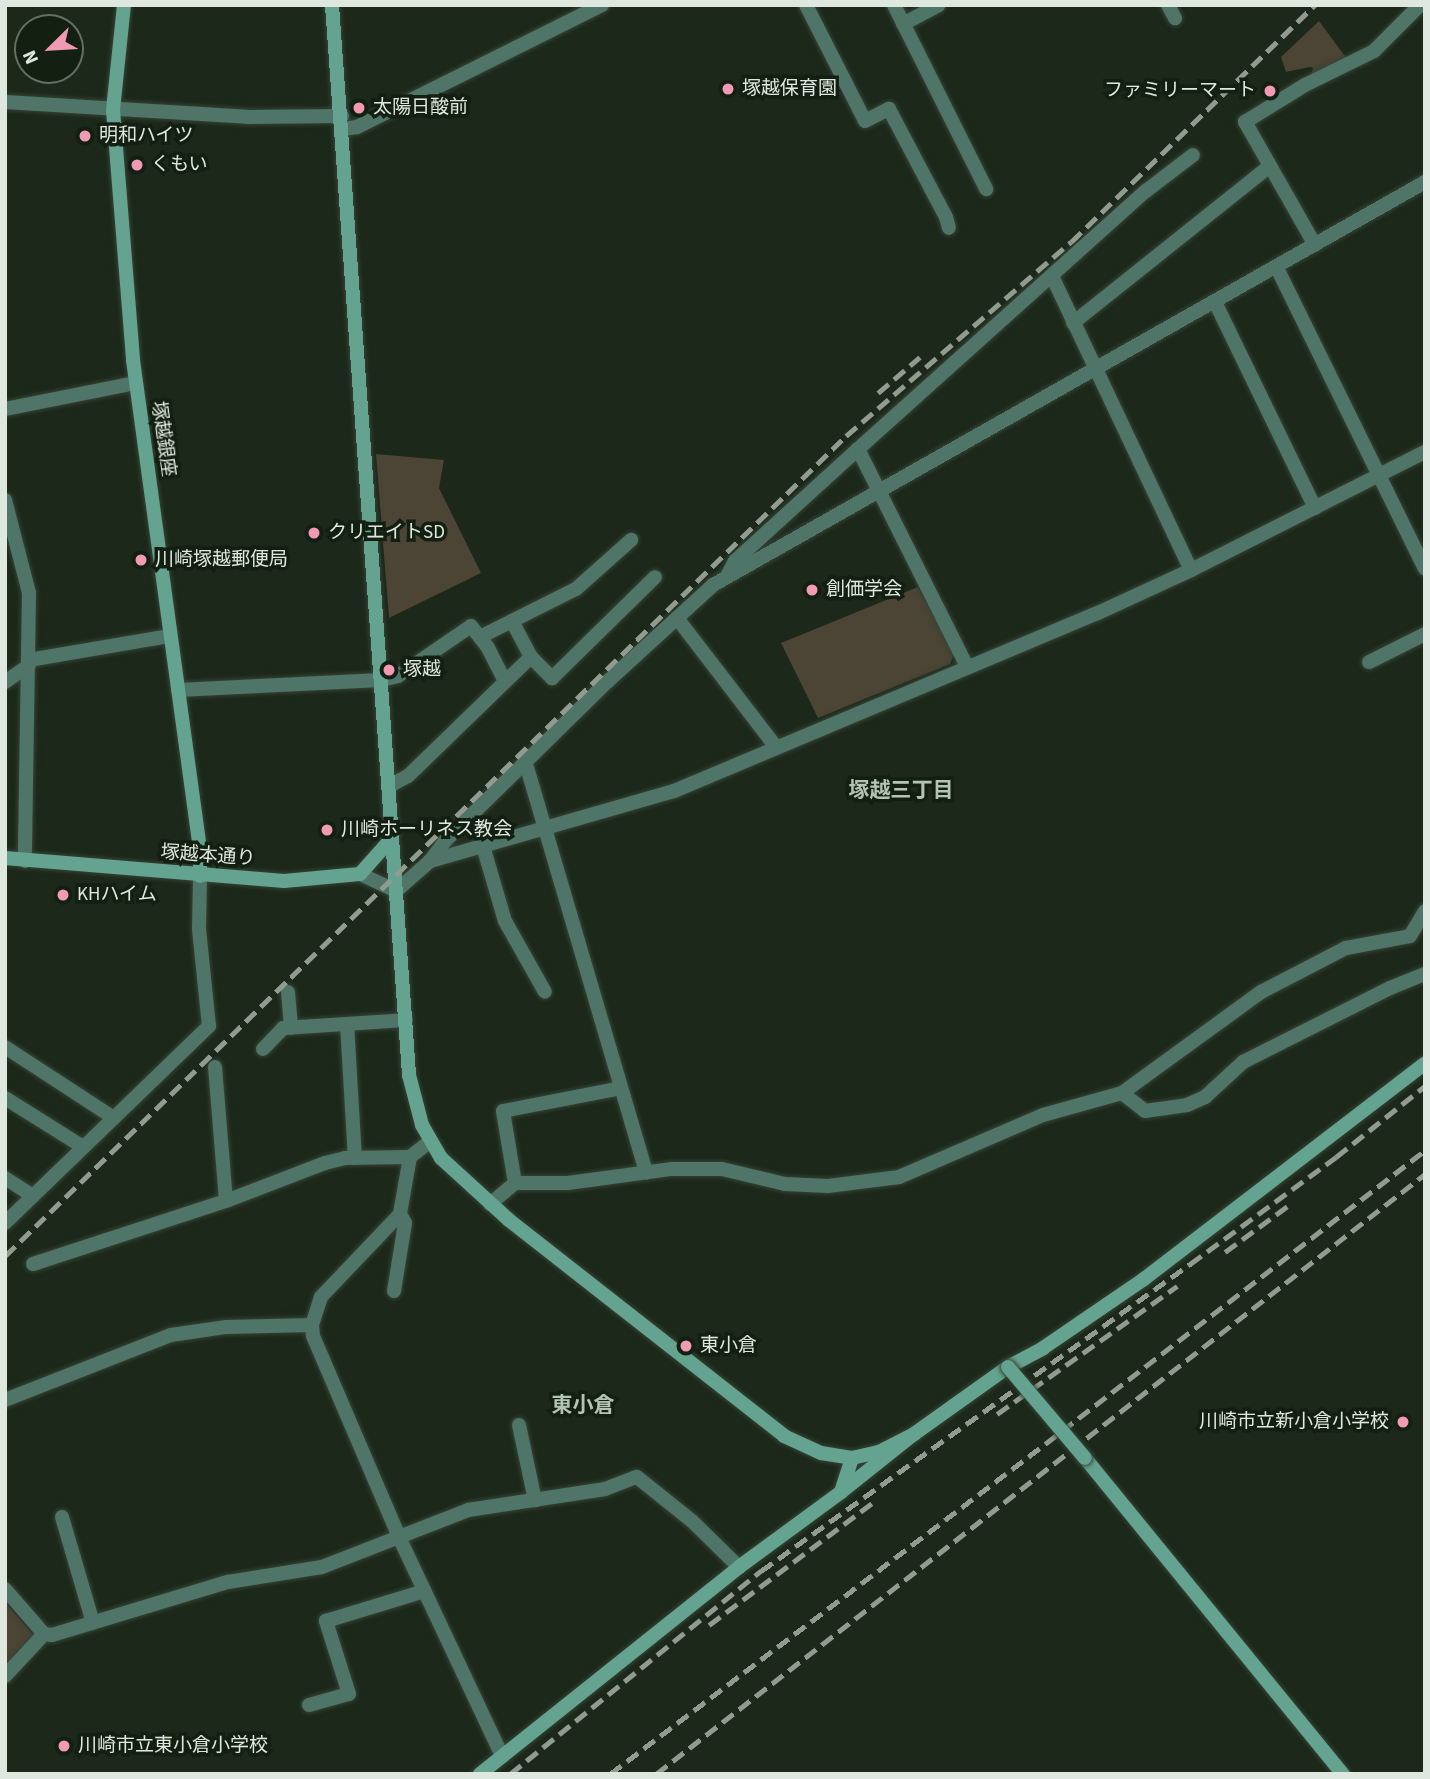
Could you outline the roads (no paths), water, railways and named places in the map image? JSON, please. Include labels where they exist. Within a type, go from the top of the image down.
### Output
[{"type":"street","name":"塚越銀座","points":[[124,5],[113,110],[135,383],[201,860],[200,876]]},
{"type":"street","points":[[332,5],[411,1090],[429,1142],[442,1158],[490,1203],[784,1436],[821,1453],[852,1458],[879,1452],[914,1434]]},
{"type":"street","points":[[5,102],[342,123],[356,127],[602,5]]},
{"type":"street","points":[[806,5],[865,121],[889,109],[946,218],[948,229]]},
{"type":"street","points":[[894,5],[986,189]]},
{"type":"street","points":[[903,24],[939,5]]},
{"type":"street","points":[[1315,245],[1245,122],[1305,85],[1374,51],[1420,5]]},
{"type":"street","points":[[727,577],[735,561],[858,449],[1146,191],[1193,155]]},
{"type":"street","points":[[1073,323],[1270,166]]},
{"type":"street","points":[[396,891],[430,862],[445,841],[608,681],[713,585],[1425,182]]},
{"type":"street","points":[[1277,268],[1425,569]]},
{"type":"street","points":[[1052,276],[1191,570]]},
{"type":"street","points":[[1215,302],[1315,508]]},
{"type":"street","points":[[5,409],[135,383]]},
{"type":"street","points":[[858,449],[967,667]]},
{"type":"street","points":[[430,862],[674,790],[1098,613],[1191,570],[1425,452]]},
{"type":"street","points":[[5,500],[29,593],[25,861]]},
{"type":"street","points":[[480,637],[576,589],[631,540]]},
{"type":"street","points":[[512,621],[531,657],[552,678],[655,577]]},
{"type":"street","points":[[677,618],[709,656],[776,747]]},
{"type":"street","points":[[178,690],[381,680],[398,676],[471,626],[505,682]]},
{"type":"street","points":[[1368,662],[1425,634]]},
{"type":"street","points":[[5,682],[29,663],[170,636]]},
{"type":"street","points":[[389,786],[408,776],[531,657]]},
{"type":"street","points":[[526,764],[646,1172]]},
{"type":"street","points":[[392,838],[360,874],[396,891]]},
{"type":"street","points":[[483,846],[505,920],[545,992]]},
{"type":"street","name":"塚越本通り","points":[[5,858],[284,881],[360,874]]},
{"type":"street","points":[[5,1223],[209,1026],[199,929],[200,876]]},
{"type":"street","points":[[490,1203],[515,1183],[568,1183],[646,1172],[722,1169],[785,1184],[828,1186],[899,1177],[1043,1115],[1122,1093],[1261,992],[1346,948],[1410,936],[1425,911]]},
{"type":"street","points":[[1122,1093],[1145,1111],[1187,1105],[1205,1097],[1243,1062],[1390,988],[1425,974]]},
{"type":"street","points":[[288,992],[291,1027]]},
{"type":"street","points":[[262,1049],[283,1028],[406,1020]]},
{"type":"street","points":[[347,1024],[355,1158]]},
{"type":"street","points":[[5,1047],[114,1118]]},
{"type":"street","points":[[480,1774],[739,1567],[914,1434],[1008,1367],[1043,1348],[1144,1279],[1425,1063]]},
{"type":"street","points":[[215,1067],[226,1201]]},
{"type":"street","points":[[515,1183],[503,1111],[621,1088]]},
{"type":"street","points":[[5,1098],[83,1147]]},
{"type":"street","points":[[33,1264],[226,1201],[325,1163],[355,1158],[410,1157],[429,1142]]},
{"type":"street","points":[[410,1157],[400,1214],[321,1297],[312,1325],[317,1349],[400,1539],[502,1756]]},
{"type":"street","points":[[5,1178],[33,1196]]},
{"type":"street","points":[[394,1291],[405,1223],[400,1214]]},
{"type":"street","points":[[5,1400],[172,1335],[226,1327],[312,1325]]},
{"type":"street","points":[[1008,1367],[1343,1774]]},
{"type":"street","points":[[519,1425],[535,1500]]},
{"type":"street","points":[[841,1492],[852,1458]]},
{"type":"street","points":[[5,1589],[44,1634],[52,1635],[228,1582],[322,1567],[400,1539],[468,1510],[605,1489],[638,1478],[692,1521],[739,1567]]},
{"type":"street","points":[[62,1517],[93,1623]]},
{"type":"street","points":[[309,1705],[349,1694],[326,1621],[425,1591]]},
{"type":"street","points":[[5,1676],[44,1634]]},
{"type":"railway","points":[[5,1256],[846,436],[1071,242],[1315,5]]},
{"type":"railway","points":[[878,393],[920,357]]},
{"type":"railway","points":[[510,1774],[761,1571],[1190,1264],[1336,1157],[1425,1086]]},
{"type":"railway","points":[[610,1774],[1045,1444],[1425,1150]]},
{"type":"railway","points":[[656,1774],[1425,1174]]},
{"type":"railway","points":[[1225,1252],[1293,1202]]},
{"type":"railway","points":[[997,1414],[1177,1286]]},
{"type":"railway","points":[[709,1625],[875,1501]]},
{"type":"place","name":"塚越保育園","points":[[728,89]]},
{"type":"place","name":"ファミリーマート","points":[[1270,91]]},
{"type":"place","name":"太陽日酸前","points":[[359,108]]},
{"type":"place","name":"明和ハイツ","points":[[85,136]]},
{"type":"place","name":"くもい","points":[[137,165]]},
{"type":"place","name":"クリエイトSD","points":[[314,533]]},
{"type":"place","name":"川崎塚越郵便局","points":[[141,560]]},
{"type":"place","name":"創価学会","points":[[812,590]]},
{"type":"place","name":"塚越","points":[[389,670]]},
{"type":"place","name":"川崎ホーリネス教会","points":[[327,830]]},
{"type":"place","name":"KHハイム","points":[[63,895]]},
{"type":"place","name":"東小倉","points":[[686,1346]]},
{"type":"place","name":"川崎市立新小倉小学校","points":[[1403,1422]]},
{"type":"place","name":"川崎市立東小倉小学校","points":[[64,1746]]},
{"type":"district","name":"塚越三丁目","points":[[901,790]]},
{"type":"district","name":"東小倉","points":[[583,1405]]}]
